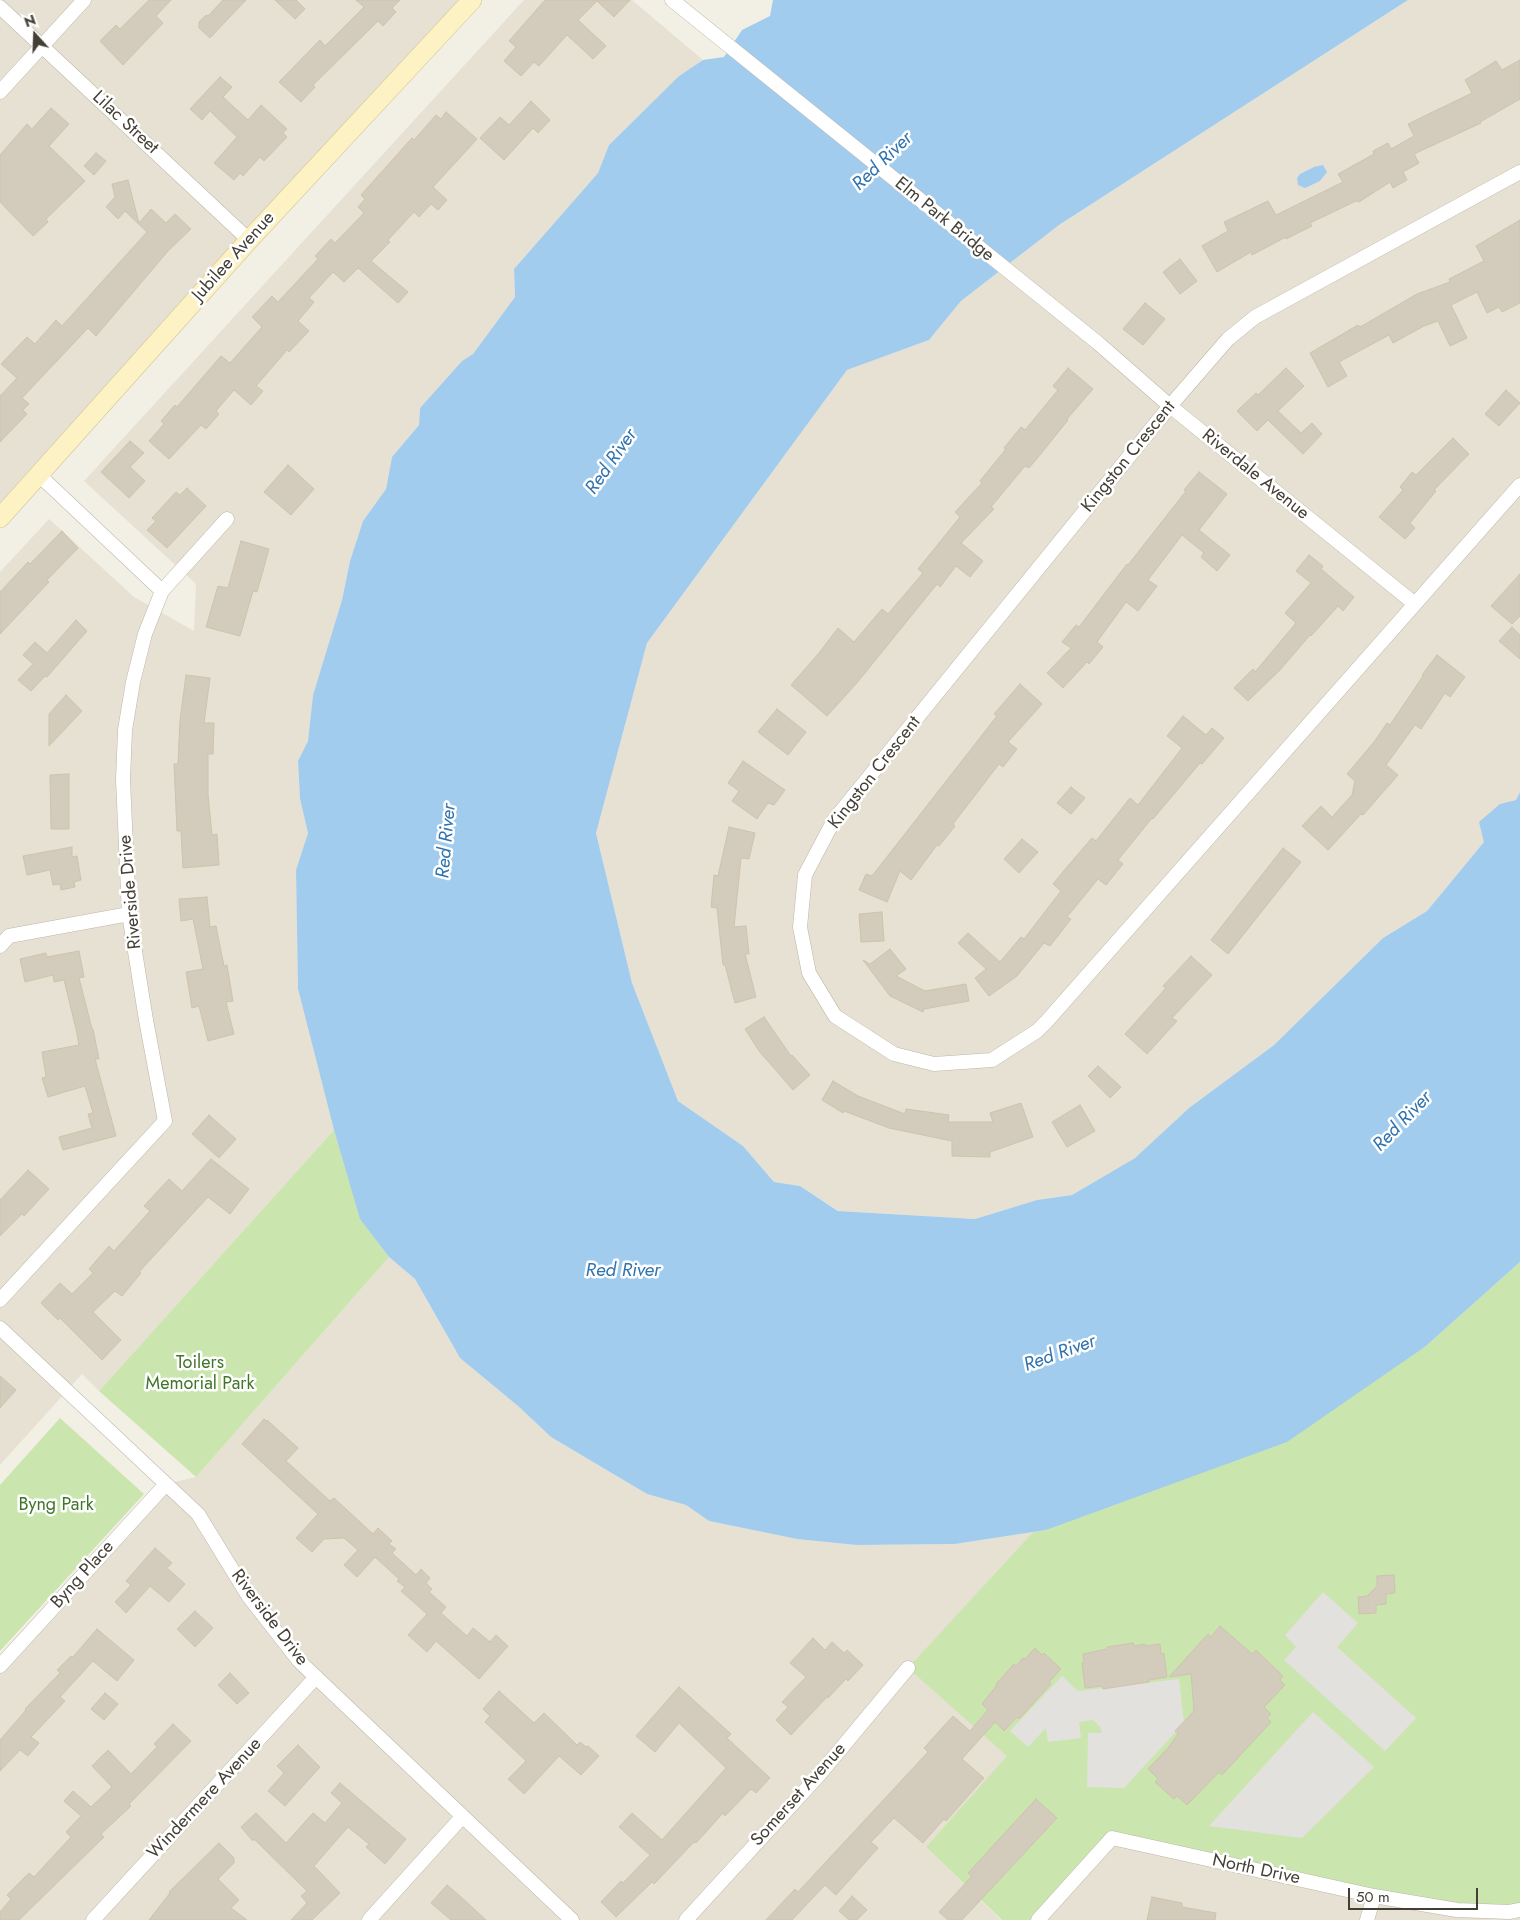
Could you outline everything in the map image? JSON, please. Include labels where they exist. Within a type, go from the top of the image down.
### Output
[{"type":"main road","name":"Jubilee Avenue","points":[[0,518],[249,240],[472,0]]},
{"type":"street","points":[[0,92],[84,0]]},
{"type":"street","name":"Elm Park Bridge","points":[[673,1],[1098,343]]},
{"type":"street","name":"Lilac Street","points":[[0,8],[249,240]]},
{"type":"street","name":"Kingston Crescent","points":[[1520,172],[1255,316],[1228,339],[1170,406],[834,820],[805,875],[800,927],[809,973],[835,1016],[894,1054],[934,1064],[992,1060],[1036,1031],[1047,1021],[1520,485]]},
{"type":"street","name":"Riverdale Avenue","points":[[1098,343],[1170,406],[1415,604]]},
{"type":"street","points":[[40,475],[162,591],[227,519]]},
{"type":"street","name":"Riverside Drive","points":[[0,1300],[165,1121],[129,914],[123,780],[125,730],[133,682],[145,634],[162,591]]},
{"type":"street","points":[[0,946],[9,936],[129,914]]},
{"type":"street","name":"Riverside Drive","points":[[0,1328],[198,1514],[249,1597],[299,1661],[572,1920]]},
{"type":"street","name":"Byng Place","points":[[0,1666],[166,1484]]},
{"type":"street","name":"Somerset Avenue","points":[[686,1920],[819,1775],[908,1668]]},
{"type":"street","name":"Windermere Avenue","points":[[93,1920],[316,1677]]},
{"type":"street","points":[[369,1920],[462,1817]]},
{"type":"street","name":"North Drive","points":[[1038,1920],[1112,1838],[1374,1896],[1457,1910],[1514,1911]]},
{"type":"street","points":[[1367,1920],[1374,1896]]},
{"type":"shaded area","points":[[0,0],[472,0],[0,518]]},
{"type":"shaded area","points":[[524,0],[632,0],[703,60],[679,76],[609,145],[598,173],[514,269],[515,297],[473,354],[462,361],[420,408],[419,425],[392,457],[386,489],[363,521],[350,561],[342,600],[313,695],[308,741],[298,761],[300,799],[308,833],[296,870],[298,989],[334,1130],[99,1391],[82,1374],[0,1465],[0,572],[49,519],[134,597],[194,631],[196,584],[84,481]]},
{"type":"shaded area","points":[[1408,0],[1520,0],[1520,792],[1516,800],[1500,804],[1484,842],[1427,911],[1383,938],[1274,1045],[1189,1108],[1135,1158],[1072,1195],[1037,1200],[975,1219],[839,1211],[800,1186],[774,1182],[743,1146],[678,1101],[632,983],[596,833],[647,643],[847,370],[929,340],[961,301],[1059,225]]},
{"type":"shaded area","points":[[389,1257],[415,1279],[460,1358],[518,1406],[551,1437],[647,1494],[686,1505],[709,1521],[797,1539],[857,1545],[955,1544],[1033,1532],[909,1668],[1008,1756],[926,1847],[1001,1920],[0,1920],[0,1666],[166,1484],[196,1477]]},
{"type":"shaded area","points":[[1323,1592],[1358,1623],[1337,1647],[1416,1718],[1385,1751],[1284,1660],[1296,1647],[1285,1635]]},
{"type":"shaded area","points":[[1062,1676],[1078,1691],[1179,1679],[1184,1723],[1124,1788],[1087,1787],[1088,1733],[1102,1733],[1100,1727],[1093,1720],[1079,1722],[1081,1738],[1048,1742],[1046,1728],[1028,1747],[1010,1731]]},
{"type":"shaded area","points":[[1313,1712],[1374,1767],[1302,1838],[1209,1826]]},
{"type":"shaded area","points":[[1112,1838],[1520,1910],[1520,1920],[1038,1920]]},
{"type":"green space","name":"Toilers Memorial Park","points":[[334,1130],[361,1219],[389,1257],[196,1477],[99,1391]]},
{"type":"green space","points":[[1520,1262],[1520,1910],[1457,1910],[1112,1838],[1038,1920],[1002,1920],[926,1847],[1007,1756],[908,1668],[1033,1532],[1046,1530],[1426,1346]]},
{"type":"green space","name":"Byng Park","points":[[60,1418],[144,1494],[0,1651],[0,1485]]},
{"type":"water","name":"Red River","points":[[773,0],[1408,0],[1059,225],[961,301],[929,340],[847,370],[647,643],[596,833],[632,983],[678,1101],[743,1146],[774,1182],[800,1186],[838,1211],[975,1219],[1037,1200],[1072,1195],[1135,1158],[1189,1108],[1274,1045],[1383,938],[1427,911],[1484,842],[1479,822],[1500,804],[1516,800],[1520,792],[1520,1262],[1426,1346],[1287,1442],[1046,1530],[955,1544],[856,1545],[797,1539],[709,1521],[686,1505],[647,1494],[551,1437],[518,1406],[460,1358],[415,1279],[389,1257],[360,1219],[334,1130],[298,989],[296,870],[308,833],[300,799],[298,761],[308,741],[313,695],[342,600],[350,561],[363,521],[386,489],[392,457],[419,425],[420,408],[462,361],[473,354],[515,297],[514,269],[598,173],[609,145],[679,76],[703,60],[724,57],[742,30],[770,16]]},
{"type":"water","points":[[1323,165],[1327,172],[1320,181],[1305,188],[1298,185],[1297,178],[1300,174]]},
{"type":"building","points":[[149,0],[171,0],[156,16],[163,23],[123,65],[100,41],[116,25],[120,29]]},
{"type":"building","points":[[223,0],[246,0],[210,38],[199,28],[199,22],[206,15],[208,16]]},
{"type":"building","points":[[275,0],[296,0],[305,9],[295,19]]},
{"type":"building","points":[[356,0],[400,0],[392,8],[396,12],[383,26],[378,21],[313,85],[315,87],[301,102],[279,82],[320,40],[325,46],[364,7]]},
{"type":"building","points":[[545,0],[630,0],[614,17],[597,1],[578,20],[606,46],[593,59],[567,35],[539,66],[534,62],[521,76],[504,61],[516,47],[509,41]]},
{"type":"building","points":[[1520,60],[1520,99],[1481,123],[1414,154],[1419,163],[1403,172],[1407,180],[1393,188],[1390,182],[1359,202],[1356,201],[1310,223],[1312,226],[1252,255],[1251,252],[1217,272],[1202,246],[1228,231],[1224,222],[1268,201],[1276,215],[1343,182],[1338,174],[1374,154],[1373,151],[1388,143],[1391,149],[1414,136],[1408,124],[1472,93],[1465,80],[1496,61],[1502,70]]},
{"type":"building","points":[[220,77],[232,87],[223,97],[248,120],[261,105],[287,129],[283,133],[287,137],[264,161],[260,157],[243,176],[240,173],[234,180],[214,163],[237,137],[210,111],[202,120],[190,109]]},
{"type":"building","points":[[531,101],[550,120],[538,133],[533,128],[504,160],[480,138],[500,117],[509,125]]},
{"type":"building","points":[[51,108],[69,124],[49,146],[85,181],[46,219],[48,222],[33,236],[0,202],[0,155],[27,124],[32,129]]},
{"type":"building","points":[[446,112],[477,139],[433,187],[447,200],[438,210],[431,204],[419,217],[414,212],[388,240],[390,242],[371,261],[408,292],[398,303],[358,268],[344,282],[333,272],[309,298],[314,302],[298,321],[309,331],[289,352],[287,350],[256,386],[263,391],[251,405],[234,390],[216,411],[219,414],[206,429],[201,425],[169,459],[149,441],[164,424],[161,421],[175,405],[177,407],[221,356],[230,363],[262,327],[252,317],[272,296],[278,302],[318,259],[315,256],[331,239],[335,243],[364,213],[358,207],[365,199],[361,195],[412,138],[414,140],[436,115],[441,119]]},
{"type":"building","points":[[96,153],[106,161],[94,175],[84,166]]},
{"type":"building","points":[[128,180],[139,223],[151,209],[166,223],[175,214],[191,229],[168,251],[96,336],[88,328],[22,398],[29,404],[23,410],[27,414],[0,442],[0,396],[17,378],[1,364],[27,337],[35,344],[56,320],[62,326],[147,232],[125,211],[118,219],[106,207],[115,197],[112,184]]},
{"type":"building","points":[[1520,220],[1520,303],[1502,312],[1499,307],[1487,313],[1477,292],[1451,305],[1467,338],[1450,346],[1438,321],[1424,326],[1393,343],[1389,335],[1339,362],[1347,376],[1328,387],[1310,353],[1417,294],[1450,282],[1449,279],[1484,261],[1476,246]]},
{"type":"building","points":[[1180,259],[1197,281],[1180,294],[1163,272]]},
{"type":"building","points":[[1145,303],[1165,319],[1143,345],[1123,329]]},
{"type":"building","points":[[1068,368],[1093,389],[1029,468],[1025,466],[991,507],[994,509],[961,543],[983,561],[970,577],[956,566],[940,587],[937,584],[856,684],[827,716],[791,685],[838,628],[854,642],[882,609],[888,614],[923,573],[918,569],[960,517],[955,512],[982,483],[980,481],[1021,427],[1025,430],[1058,390],[1053,386]]},
{"type":"building","points":[[1286,368],[1304,386],[1278,411],[1301,433],[1312,423],[1322,434],[1303,454],[1268,420],[1257,431],[1237,411],[1256,393],[1258,395]]},
{"type":"building","points":[[1506,390],[1520,403],[1499,426],[1485,414]]},
{"type":"building","points":[[1453,438],[1469,454],[1434,490],[1436,491],[1410,523],[1415,528],[1405,539],[1379,517],[1403,490],[1400,487],[1412,472],[1416,475]]},
{"type":"building","points":[[130,441],[144,453],[130,467],[145,481],[129,498],[101,472]]},
{"type":"building","points":[[288,465],[314,489],[291,515],[264,492]]},
{"type":"building","points":[[1199,472],[1227,494],[1199,530],[1230,555],[1217,571],[1201,557],[1204,553],[1182,535],[1148,580],[1157,586],[1138,611],[1126,602],[1097,642],[1103,647],[1089,664],[1087,662],[1063,688],[1047,673],[1071,648],[1062,642],[1076,625],[1079,627]]},
{"type":"building","points":[[187,488],[206,506],[167,548],[147,530],[156,521],[152,518],[176,492],[180,495]]},
{"type":"building","points":[[62,531],[78,548],[0,634],[0,592],[28,562],[30,564]]},
{"type":"building","points":[[241,541],[269,549],[257,592],[253,591],[240,636],[206,627],[218,586],[228,588]]},
{"type":"building","points":[[1309,555],[1323,566],[1321,569],[1354,597],[1343,611],[1338,606],[1280,670],[1248,701],[1234,688],[1253,669],[1255,672],[1296,623],[1285,613],[1311,583],[1296,571]]},
{"type":"building","points":[[1520,574],[1520,616],[1512,624],[1491,606]]},
{"type":"building","points":[[76,620],[87,631],[47,677],[45,676],[31,691],[18,680],[33,664],[23,655],[35,642],[47,653]]},
{"type":"building","points":[[1512,627],[1520,635],[1520,659],[1499,641]]},
{"type":"building","points":[[1437,655],[1465,677],[1450,697],[1445,693],[1421,729],[1415,725],[1386,765],[1398,775],[1363,815],[1361,814],[1328,850],[1302,826],[1321,806],[1332,817],[1352,795],[1355,781],[1347,774],[1387,723],[1390,725]]},
{"type":"building","points":[[186,675],[210,678],[204,723],[214,723],[213,754],[208,754],[208,794],[212,835],[217,834],[219,865],[183,868],[181,831],[177,831],[174,764],[178,764],[180,720]]},
{"type":"building","points":[[1020,684],[1042,704],[1008,742],[1017,749],[1003,767],[999,764],[953,824],[955,826],[939,846],[937,845],[911,880],[900,871],[887,902],[859,890],[866,874],[872,876],[997,716],[994,714]]},
{"type":"building","points":[[66,695],[82,711],[49,746],[49,714]]},
{"type":"building","points":[[777,709],[806,732],[788,755],[758,732]]},
{"type":"building","points":[[1183,716],[1206,735],[1212,728],[1224,738],[1152,818],[1118,860],[1123,864],[1106,885],[1098,879],[1067,917],[1071,919],[1050,946],[1044,943],[1017,976],[989,996],[975,978],[986,969],[958,943],[968,933],[1000,962],[1021,937],[1024,939],[1061,891],[1053,884],[1067,867],[1092,838],[1096,841],[1130,798],[1138,805],[1182,748],[1167,736]]},
{"type":"building","points":[[743,761],[785,790],[774,805],[768,803],[757,819],[732,801],[739,791],[728,783]]},
{"type":"building","points":[[69,774],[69,829],[51,829],[50,775]]},
{"type":"building","points":[[1071,787],[1085,798],[1071,814],[1057,803]]},
{"type":"building","points":[[729,827],[755,833],[749,859],[741,858],[734,927],[746,926],[749,954],[745,954],[756,997],[735,1003],[725,965],[723,965],[717,908],[711,907],[714,875],[718,876]]},
{"type":"building","points":[[1022,839],[1038,852],[1019,873],[1004,859]]},
{"type":"building","points":[[72,847],[72,857],[77,856],[81,880],[74,882],[75,887],[61,890],[60,884],[53,885],[50,870],[27,875],[23,856]]},
{"type":"building","points":[[1283,848],[1301,862],[1228,954],[1211,940]]},
{"type":"building","points":[[207,897],[210,927],[216,926],[224,966],[227,965],[233,1001],[226,1002],[234,1034],[208,1041],[199,1006],[192,1008],[186,972],[203,969],[193,919],[181,921],[179,899]]},
{"type":"building","points":[[882,912],[884,941],[861,942],[859,914]]},
{"type":"building","points":[[890,949],[906,969],[896,976],[925,991],[966,984],[969,1001],[924,1009],[923,1012],[890,996],[863,960],[870,964]]},
{"type":"building","points":[[79,951],[84,977],[79,978],[99,1059],[95,1059],[116,1136],[63,1150],[59,1137],[92,1128],[88,1114],[93,1113],[85,1086],[48,1097],[42,1078],[46,1077],[42,1052],[79,1045],[76,1029],[64,980],[54,982],[53,975],[25,982],[20,959],[46,953],[47,957]]},
{"type":"building","points":[[1191,956],[1212,975],[1172,1018],[1177,1021],[1147,1054],[1125,1034],[1166,988],[1163,986]]},
{"type":"building","points":[[764,1017],[791,1056],[810,1075],[793,1090],[759,1051],[745,1029]]},
{"type":"building","points":[[1098,1066],[1121,1087],[1110,1098],[1088,1076]]},
{"type":"building","points":[[833,1081],[858,1096],[905,1114],[906,1109],[949,1115],[948,1122],[993,1122],[990,1113],[1021,1103],[1033,1137],[990,1152],[990,1157],[952,1156],[952,1141],[889,1128],[844,1111],[843,1113],[822,1100]]},
{"type":"building","points":[[1080,1105],[1095,1131],[1067,1147],[1052,1122]]},
{"type":"building","points":[[209,1115],[236,1139],[219,1158],[192,1134]]},
{"type":"building","points":[[211,1159],[249,1189],[230,1214],[208,1197],[139,1272],[141,1273],[122,1296],[115,1291],[93,1312],[121,1340],[102,1360],[60,1318],[58,1320],[41,1303],[60,1283],[72,1294],[93,1273],[89,1269],[109,1246],[114,1251],[150,1211],[144,1206],[169,1179],[182,1191]]},
{"type":"building","points":[[28,1170],[49,1189],[24,1216],[22,1214],[0,1236],[0,1200]]},
{"type":"building","points":[[0,1376],[16,1390],[0,1408]]},
{"type":"building","points":[[264,1419],[298,1448],[286,1461],[330,1501],[334,1498],[373,1534],[378,1528],[392,1541],[389,1544],[396,1549],[392,1553],[416,1575],[421,1569],[430,1578],[426,1583],[432,1589],[429,1592],[446,1607],[441,1613],[467,1636],[473,1628],[490,1642],[496,1635],[508,1646],[479,1679],[436,1641],[427,1652],[408,1635],[427,1614],[401,1591],[405,1587],[397,1581],[399,1579],[375,1557],[357,1577],[344,1565],[358,1550],[344,1538],[324,1539],[312,1552],[296,1538],[318,1514],[242,1444]]},
{"type":"building","points":[[155,1548],[172,1563],[167,1568],[185,1584],[169,1602],[150,1586],[126,1613],[115,1602],[131,1585],[126,1581]]},
{"type":"building","points":[[1394,1575],[1395,1593],[1386,1594],[1386,1604],[1376,1605],[1376,1613],[1359,1614],[1358,1597],[1367,1596],[1377,1586],[1377,1576]]},
{"type":"building","points":[[195,1611],[213,1628],[195,1647],[177,1629]]},
{"type":"building","points":[[1220,1626],[1252,1654],[1256,1650],[1283,1676],[1280,1680],[1285,1685],[1264,1707],[1271,1714],[1267,1718],[1271,1722],[1222,1775],[1219,1772],[1187,1805],[1177,1796],[1174,1799],[1155,1782],[1158,1779],[1148,1769],[1168,1748],[1178,1734],[1175,1731],[1194,1711],[1191,1674],[1169,1677],[1208,1634],[1211,1637]]},
{"type":"building","points":[[97,1629],[134,1660],[117,1681],[93,1661],[60,1697],[65,1701],[31,1737],[39,1743],[28,1756],[20,1750],[0,1771],[0,1740],[25,1709],[60,1673],[57,1670],[71,1656],[73,1657]]},
{"type":"building","points":[[813,1638],[825,1650],[832,1642],[844,1653],[847,1650],[863,1665],[848,1681],[846,1679],[827,1697],[791,1735],[776,1720],[788,1707],[782,1702],[806,1677],[790,1663]]},
{"type":"building","points":[[1133,1643],[1134,1646],[1160,1644],[1161,1654],[1164,1653],[1167,1677],[1149,1680],[1149,1682],[1103,1689],[1102,1686],[1085,1688],[1082,1663],[1084,1663],[1083,1654],[1107,1649],[1107,1647]]},
{"type":"building","points":[[1035,1648],[1042,1655],[1044,1653],[1061,1669],[1049,1682],[1051,1684],[1019,1719],[1017,1717],[1004,1731],[995,1722],[962,1759],[984,1778],[946,1821],[944,1819],[923,1843],[894,1818],[871,1842],[878,1848],[836,1895],[825,1885],[792,1920],[766,1920],[795,1889],[798,1892],[928,1752],[924,1748],[953,1716],[970,1731],[988,1710],[982,1704],[996,1684],[1014,1664],[1016,1666]]},
{"type":"building","points":[[230,1673],[249,1693],[237,1704],[218,1685]]},
{"type":"building","points":[[679,1687],[731,1734],[727,1738],[770,1778],[756,1793],[751,1789],[725,1816],[723,1813],[696,1843],[694,1842],[654,1884],[652,1882],[616,1917],[601,1902],[621,1881],[623,1883],[650,1855],[619,1827],[632,1813],[662,1840],[726,1768],[679,1723],[655,1752],[636,1736]]},
{"type":"building","points":[[499,1691],[534,1723],[544,1713],[577,1745],[580,1742],[586,1747],[588,1746],[599,1756],[581,1775],[559,1756],[524,1794],[508,1779],[526,1761],[485,1722],[490,1716],[483,1709]]},
{"type":"building","points":[[105,1693],[118,1704],[104,1720],[91,1709]]},
{"type":"building","points":[[173,1724],[191,1741],[129,1804],[131,1806],[101,1834],[104,1837],[19,1920],[0,1920],[0,1912],[11,1899],[7,1895],[29,1873],[34,1877],[71,1837],[66,1832],[81,1816],[64,1801],[73,1791],[91,1807],[112,1787],[92,1766],[108,1750],[131,1774],[157,1747],[154,1744]]},
{"type":"building","points":[[298,1745],[320,1767],[285,1806],[268,1791],[284,1773],[277,1766]]},
{"type":"building","points":[[340,1783],[406,1839],[385,1864],[366,1847],[369,1844],[348,1827],[314,1866],[340,1893],[312,1920],[291,1920],[307,1903],[301,1896],[307,1891],[254,1839],[253,1841],[241,1827],[256,1813],[286,1843],[313,1813],[325,1823],[342,1803],[331,1793]]},
{"type":"building","points":[[1036,1799],[1057,1818],[962,1920],[948,1920],[939,1912],[972,1876],[968,1873]]},
{"type":"building","points":[[219,1843],[234,1858],[234,1863],[218,1879],[239,1900],[231,1908],[247,1920],[149,1920],[169,1892]]},
{"type":"building","points":[[447,1885],[486,1920],[451,1920],[431,1903]]},
{"type":"building","points":[[852,1896],[867,1910],[857,1920],[849,1920],[839,1911]]},
{"type":"building","points":[[1152,1897],[1182,1903],[1182,1907],[1216,1913],[1215,1920],[1147,1920]]}]
